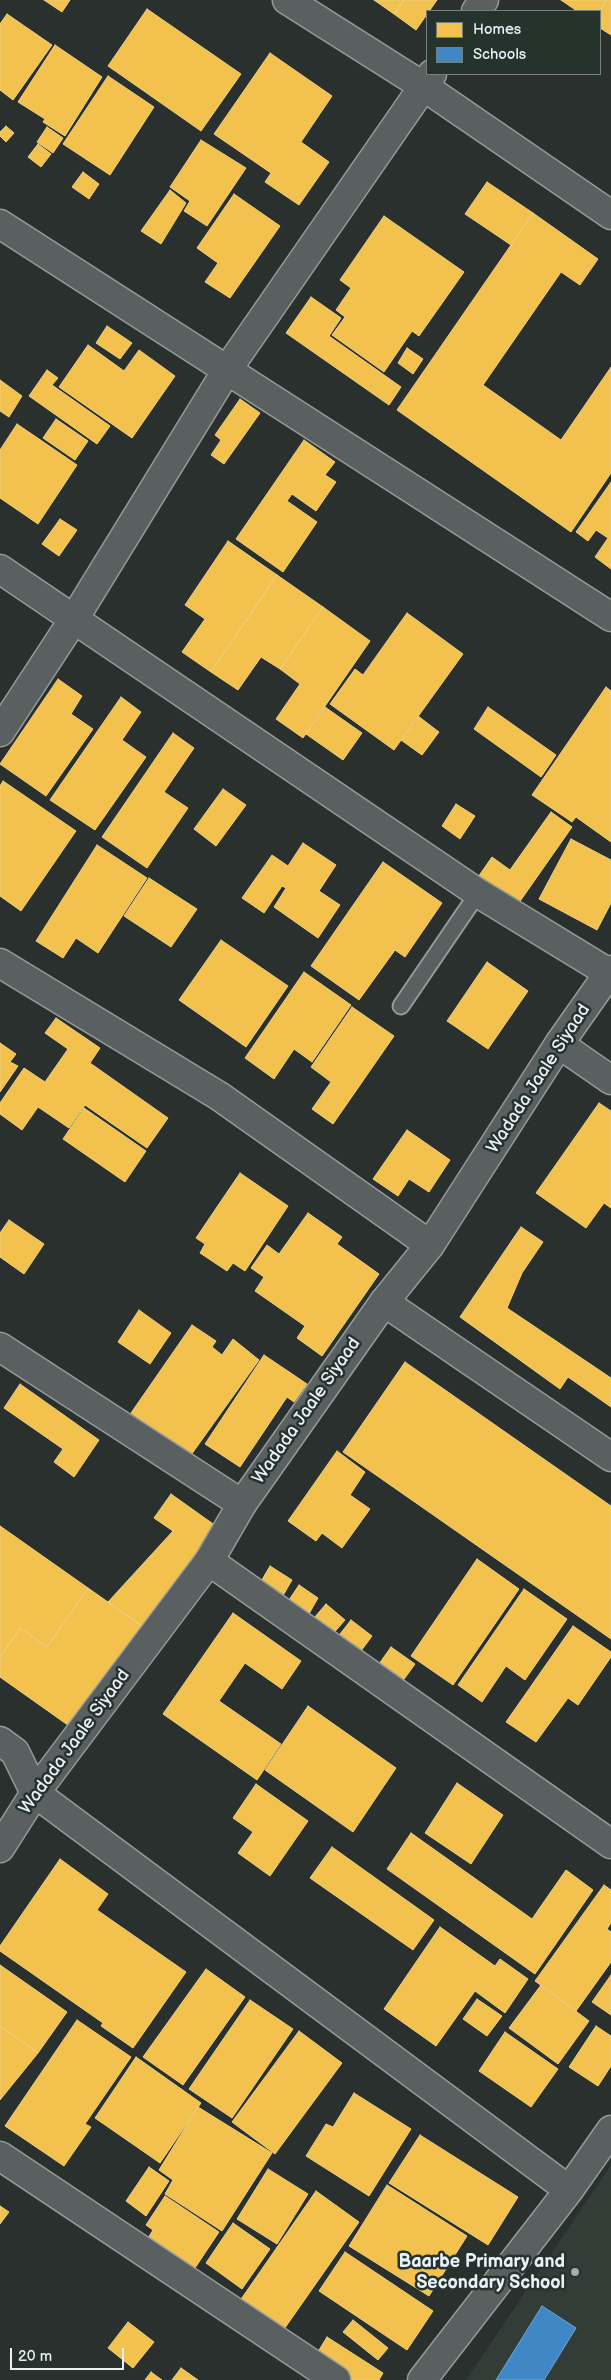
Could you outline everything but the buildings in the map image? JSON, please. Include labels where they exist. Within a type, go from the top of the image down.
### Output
[{"type":"street","points":[[287,0],[428,80],[611,215]]},
{"type":"street","points":[[0,732],[74,619],[227,370],[428,80]]},
{"type":"street","points":[[0,224],[611,617]]},
{"type":"street","points":[[0,570],[478,892],[610,972]]},
{"type":"street","points":[[0,963],[219,1096],[430,1245]]},
{"type":"street","name":"Wadada Jaale Siyaad","points":[[0,1848],[35,1793],[209,1561],[242,1504],[384,1302],[430,1245],[559,1044],[610,972]]},
{"type":"street","points":[[559,1044],[611,1080]]},
{"type":"street","points":[[384,1302],[611,1457]]},
{"type":"street","points":[[0,1347],[242,1504]]},
{"type":"street","points":[[209,1561],[611,1844]]},
{"type":"street","points":[[0,1741],[15,1752],[35,1793],[570,2190]]},
{"type":"street","points":[[422,2380],[570,2190],[611,2130]]},
{"type":"street","points":[[0,2156],[336,2380]]},
{"type":"lane","points":[[401,1006],[478,892]]},
{"type":"shaded area","name":"Baarbe Primary and Secondary School","points":[[611,2165],[611,2380],[466,2380]]},
{"type":"place","name":"Baarbe Primary and Secondary School","points":[[575,2272]]}]
